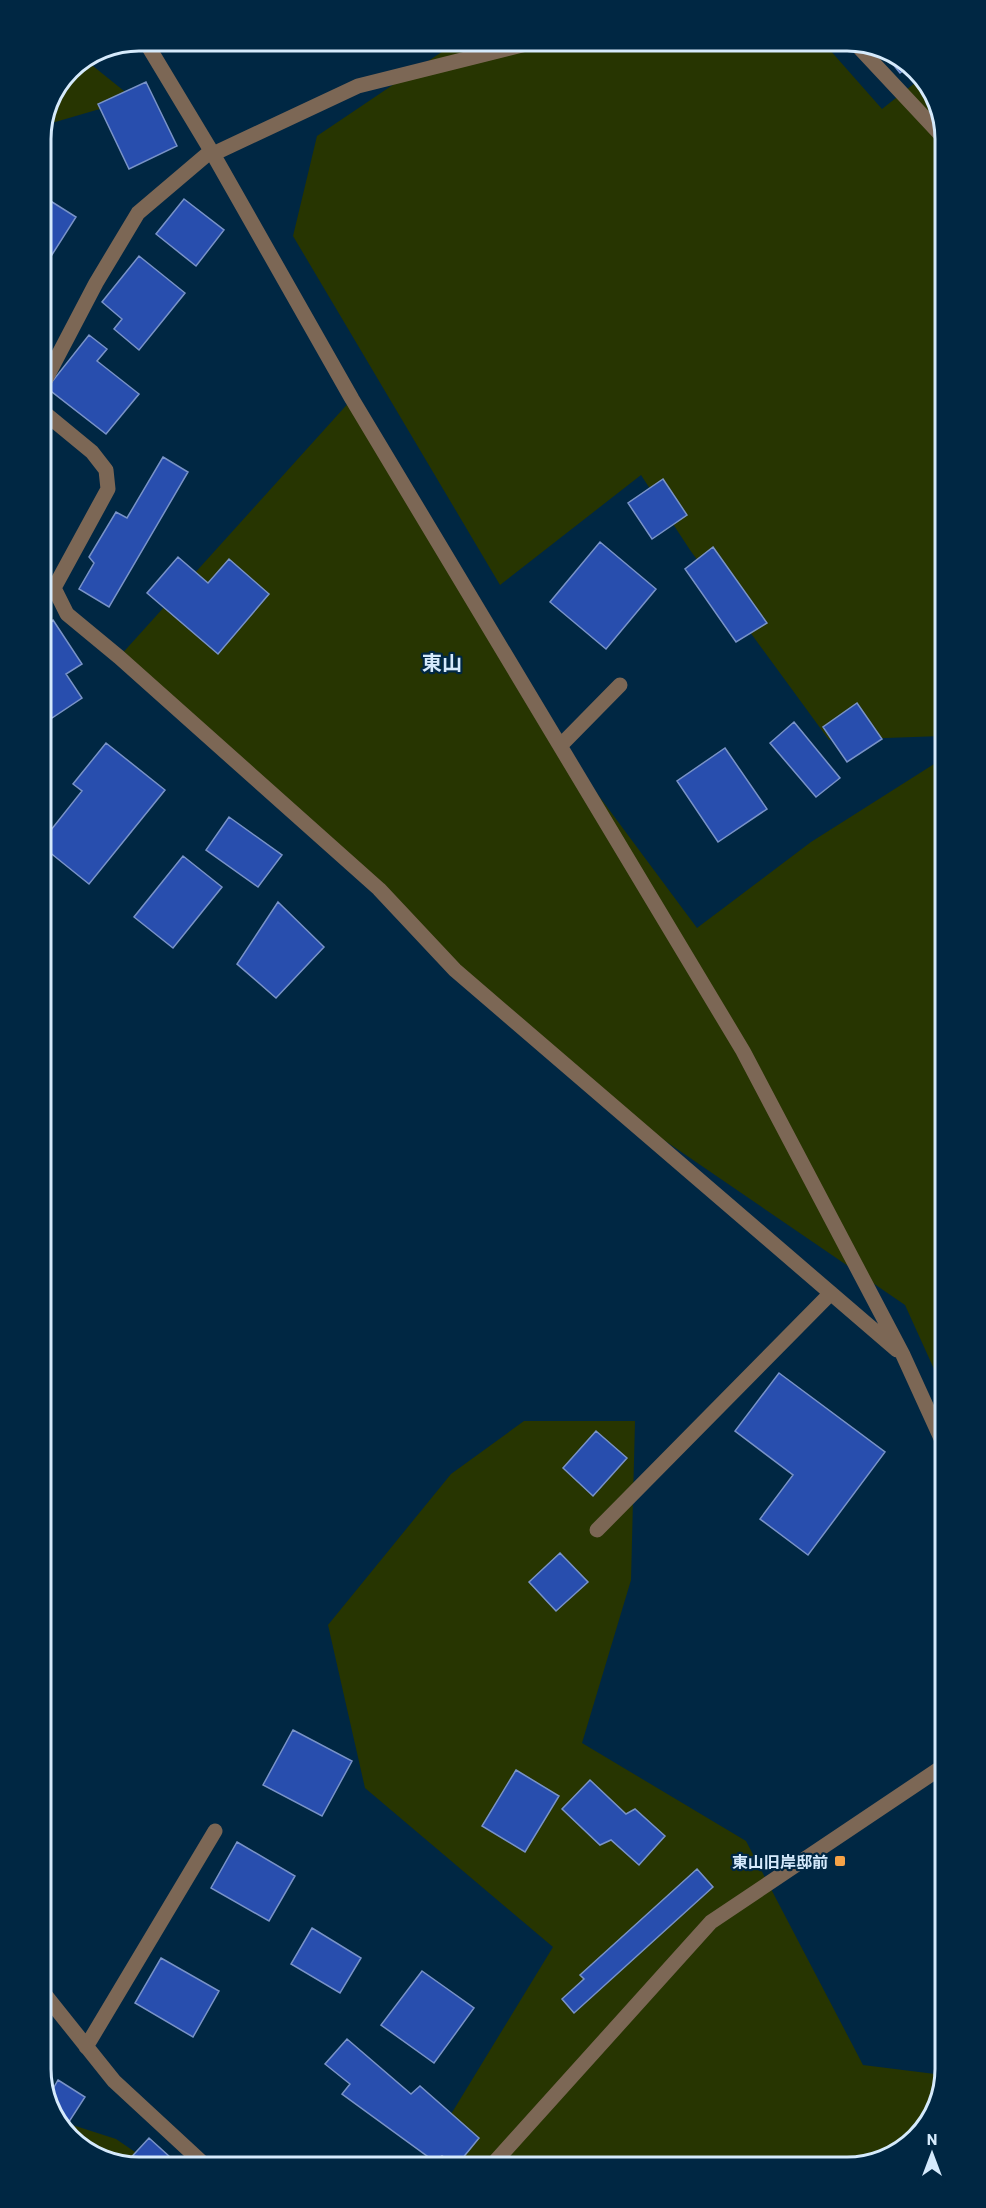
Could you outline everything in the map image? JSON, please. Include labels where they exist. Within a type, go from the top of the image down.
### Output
[{"type":"street","points":[[152,51],[212,152],[352,399],[743,1051],[903,1355],[935,1425]]},
{"type":"street","points":[[51,369],[96,283],[138,213],[212,152],[358,86],[498,51]]},
{"type":"street","points":[[864,53],[934,127]]},
{"type":"street","points":[[51,418],[92,452],[106,470],[108,489],[54,588],[67,614],[119,657],[379,888],[455,970],[903,1355]]},
{"type":"street","points":[[561,745],[620,685]]},
{"type":"street","points":[[597,1530],[831,1293]]},
{"type":"street","points":[[499,2157],[711,1922],[935,1772]]},
{"type":"street","points":[[86,2047],[215,1831]]},
{"type":"street","points":[[51,2002],[114,2081],[196,2157]]},
{"type":"green space","points":[[443,51],[831,51],[882,109],[915,83],[926,100],[933,122],[935,139],[935,736],[829,740],[690,550],[641,475],[500,585],[293,236],[317,136]]},
{"type":"green space","points":[[92,65],[134,99],[53,123],[60,100],[69,86]]},
{"type":"green space","points":[[352,399],[561,745],[697,928],[811,842],[935,763],[935,1371],[905,1305],[617,1108],[119,657]]},
{"type":"green space","points":[[524,1421],[635,1421],[631,1580],[582,1743],[746,1841],[863,2065],[934,2074],[926,2108],[915,2124],[902,2124],[902,2137],[891,2145],[875,2152],[847,2157],[425,2157],[553,1947],[365,1788],[328,1625],[451,1474]]},
{"type":"green space","points":[[71,2125],[116,2139],[142,2157],[122,2155],[95,2145]]},
{"type":"building","points":[[146,82],[177,146],[129,169],[98,104]]},
{"type":"building","points":[[184,199],[224,230],[196,266],[156,234]]},
{"type":"building","points":[[51,201],[76,217],[51,256]]},
{"type":"building","points":[[139,256],[185,293],[139,350],[114,329],[122,319],[102,302]]},
{"type":"building","points":[[89,335],[107,349],[97,361],[139,394],[106,434],[51,391],[51,383]]},
{"type":"building","points":[[163,457],[188,472],[109,607],[79,589],[94,563],[89,557],[116,512],[127,518]]},
{"type":"building","points":[[663,479],[687,515],[652,539],[628,503]]},
{"type":"building","points":[[600,542],[656,589],[606,649],[550,602]]},
{"type":"building","points":[[713,547],[767,623],[736,642],[685,569]]},
{"type":"building","points":[[178,557],[208,583],[229,559],[269,594],[218,654],[147,593]]},
{"type":"building","points":[[53,620],[82,664],[66,674],[82,698],[52,718],[51,716],[51,621]]},
{"type":"building","points":[[857,703],[882,739],[847,762],[823,727]]},
{"type":"building","points":[[794,722],[840,778],[816,797],[770,743]]},
{"type":"building","points":[[106,743],[165,790],[89,884],[51,853],[51,830],[82,791],[73,784]]},
{"type":"building","points":[[725,748],[767,809],[718,842],[677,781]]},
{"type":"building","points":[[229,817],[282,855],[258,887],[206,850]]},
{"type":"building","points":[[183,856],[222,887],[173,948],[134,917]]},
{"type":"building","points":[[278,902],[324,947],[276,998],[237,964]]},
{"type":"building","points":[[779,1373],[885,1452],[808,1555],[760,1519],[793,1475],[735,1431]]},
{"type":"building","points":[[596,1431],[627,1458],[593,1496],[563,1468]]},
{"type":"building","points":[[560,1553],[588,1582],[556,1611],[529,1582]]},
{"type":"building","points":[[293,1730],[352,1761],[322,1816],[263,1785]]},
{"type":"building","points":[[516,1770],[559,1796],[525,1852],[482,1826]]},
{"type":"building","points":[[590,1780],[626,1814],[635,1809],[665,1836],[639,1865],[611,1840],[600,1845],[562,1809]]},
{"type":"building","points":[[237,1842],[295,1876],[269,1921],[211,1888]]},
{"type":"building","points":[[697,1869],[713,1887],[574,2013],[562,1999],[584,1979],[580,1975]]},
{"type":"building","points":[[312,1928],[361,1958],[340,1993],[291,1964]]},
{"type":"building","points":[[161,1958],[219,1991],[193,2037],[135,2003]]},
{"type":"building","points":[[422,1971],[474,2008],[434,2063],[381,2025]]},
{"type":"building","points":[[347,2039],[411,2094],[420,2086],[479,2138],[464,2157],[429,2157],[342,2094],[350,2084],[325,2064]]},
{"type":"building","points":[[58,2080],[85,2097],[69,2122],[60,2108],[54,2088]]},
{"type":"building","points":[[149,2138],[170,2157],[134,2157],[132,2157]]},
{"type":"place","name":"東山旧岸邸前","points":[[840,1861]]},
{"type":"district","name":"東山","points":[[442,662]]}]
